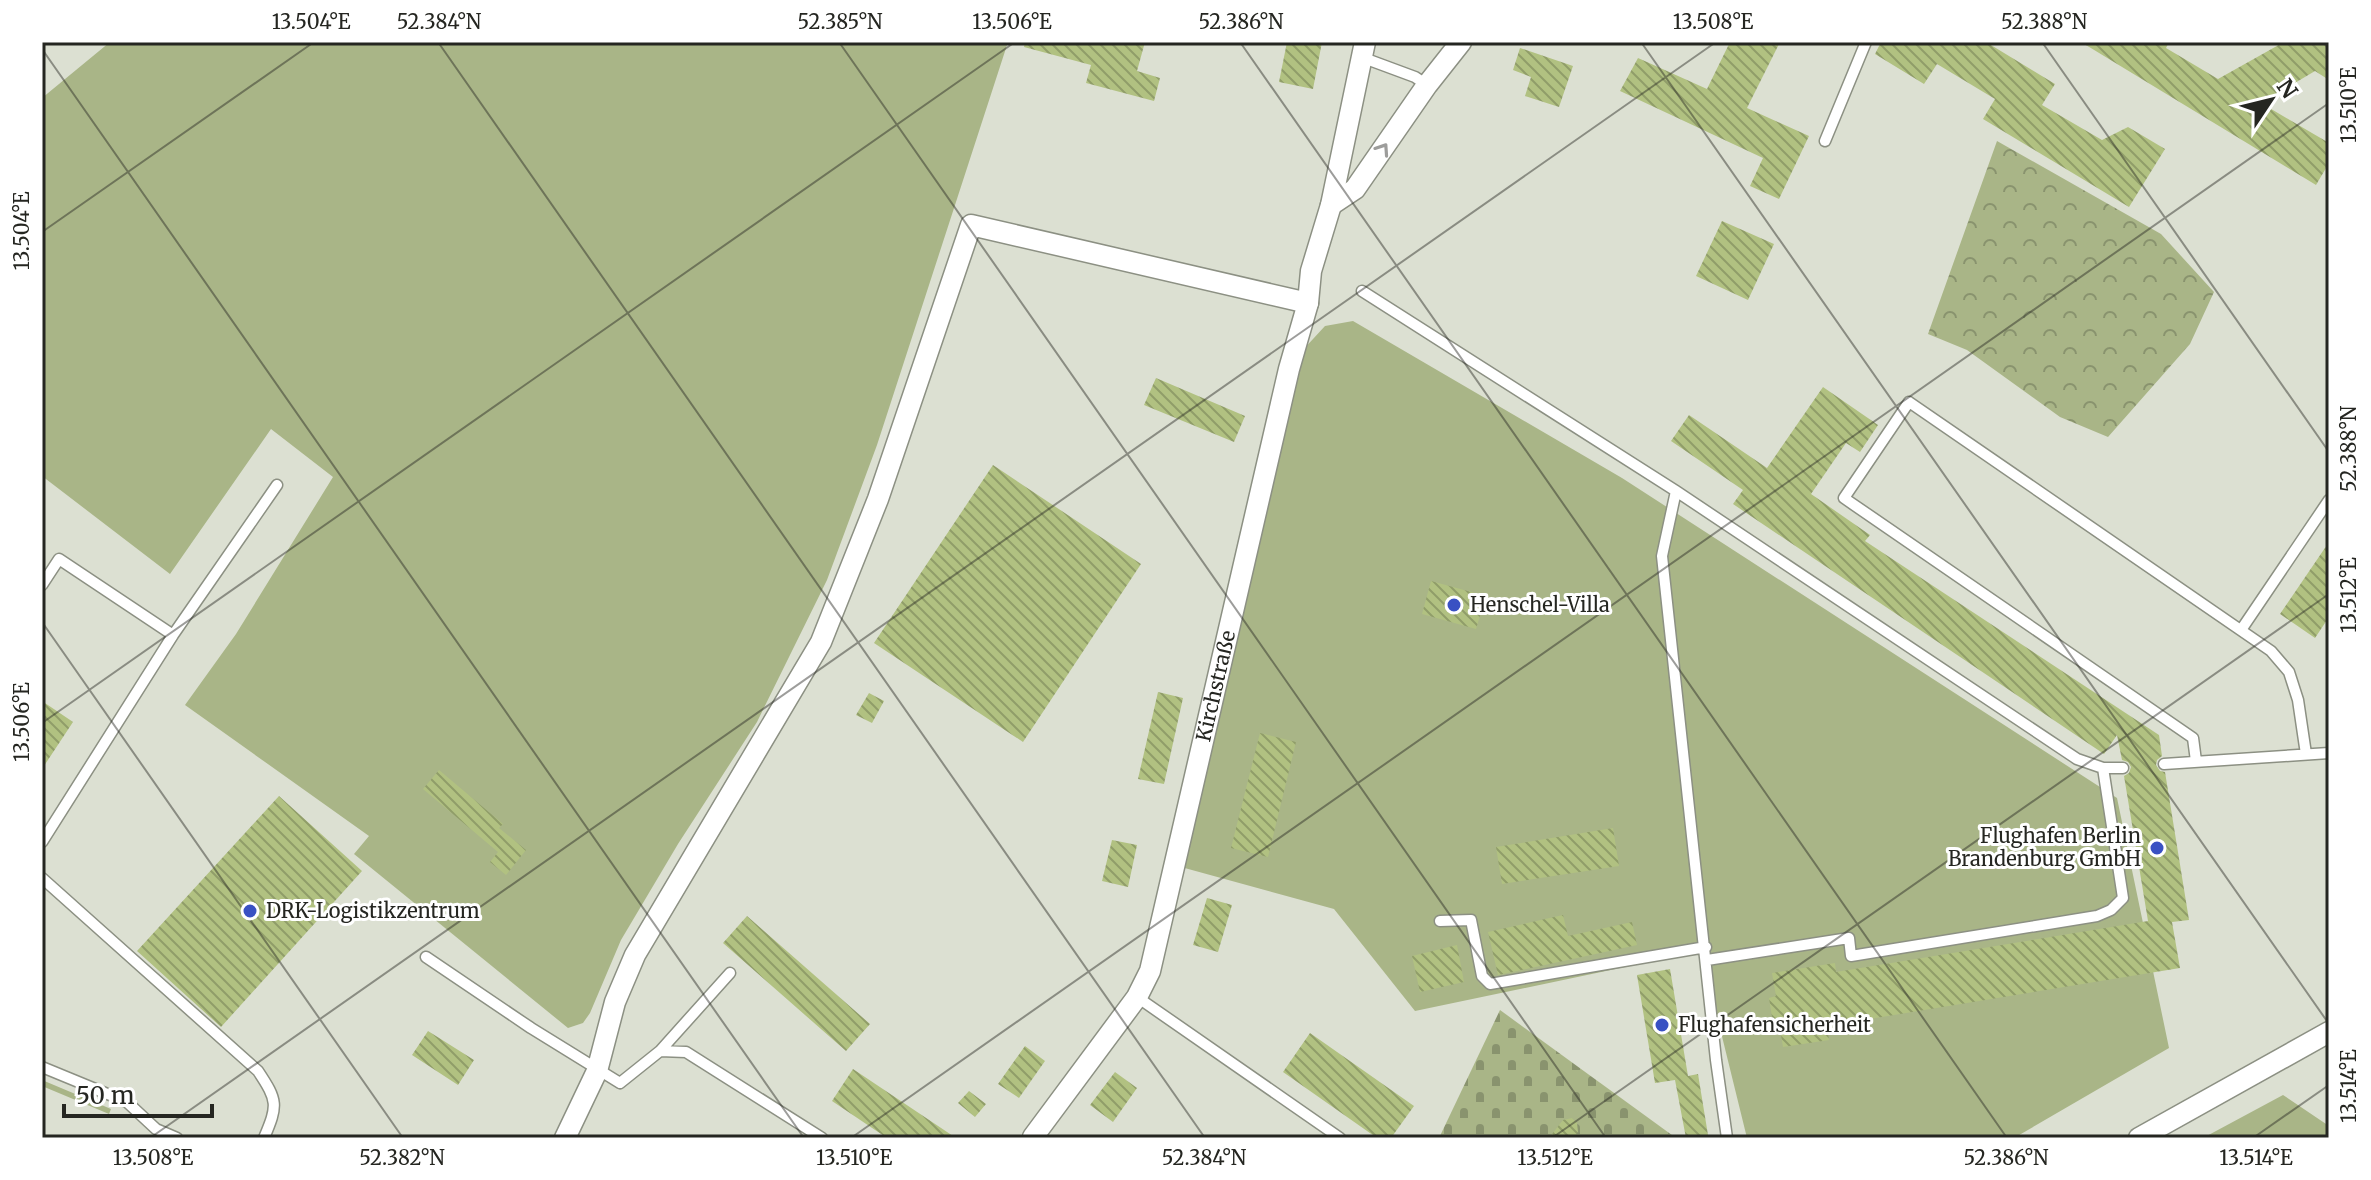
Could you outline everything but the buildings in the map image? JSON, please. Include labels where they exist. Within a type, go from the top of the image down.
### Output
[{"type":"street","points":[[1331,205],[1355,189],[1427,85],[1461,42]]},
{"type":"street","name":"Kirchstraße","points":[[1032,1137],[1137,997],[1150,971],[1286,384],[1308,303],[1311,271],[1331,205],[1363,50]]},
{"type":"street","points":[[565,1138],[597,1071],[615,1002],[635,955],[821,642],[878,499],[971,225],[1308,303]]},
{"type":"street","points":[[2139,1138],[2329,1032]]},
{"type":"lane","points":[[1825,141],[1866,42]]},
{"type":"lane","points":[[1363,50],[1427,85]]},
{"type":"lane","points":[[1362,291],[1676,491],[2077,759],[2103,768],[2123,768]]},
{"type":"lane","points":[[2196,761],[2193,738],[1844,498],[1909,402],[2271,651],[2289,672],[2298,700],[2306,754]]},
{"type":"lane","points":[[42,842],[173,635],[277,485]]},
{"type":"lane","points":[[1676,491],[1662,556],[1727,1138]]},
{"type":"lane","points":[[2241,630],[2329,500]]},
{"type":"lane","points":[[42,585],[59,559],[173,635]]},
{"type":"lane","points":[[2164,764],[2329,753]]},
{"type":"lane","points":[[1707,960],[1849,938],[1851,956],[2097,916],[2111,910],[2123,898],[2103,768]]},
{"type":"lane","points":[[42,878],[258,1071],[275,1097],[275,1109],[264,1138]]},
{"type":"lane","points":[[1440,921],[1471,920],[1482,976],[1490,984],[1706,947]]},
{"type":"lane","points":[[426,957],[597,1071],[620,1083],[660,1051],[730,973]]},
{"type":"lane","points":[[1137,997],[1340,1138]]},
{"type":"lane","points":[[221,1038],[236,1040]]},
{"type":"lane","points":[[660,1051],[686,1052],[822,1138]]},
{"type":"lane","points":[[42,1067],[127,1102],[156,1129],[177,1138]]},
{"type":"green space","points":[[110,42],[1008,42],[877,445],[827,580],[757,722],[678,844],[621,940],[583,1023],[568,1028],[354,854],[369,836],[185,705],[236,634],[333,477],[271,429],[170,574],[42,476],[42,98]]},
{"type":"green space","points":[[1997,141],[2161,234],[2214,292],[2190,344],[2108,437],[2060,417],[1967,350],[1928,334]]},
{"type":"green space","points":[[1353,321],[1622,478],[2117,798],[2169,1048],[2014,1138],[1747,1138],[1701,951],[1415,1011],[1334,909],[1181,867],[1301,352],[1325,326]]},
{"type":"green space","points":[[1500,1010],[1676,1138],[1439,1138]]},
{"type":"green space","points":[[42,1080],[111,1109],[109,1114],[42,1086]]},
{"type":"green space","points":[[2283,1095],[2329,1126],[2329,1138],[2203,1138]]},
{"type":"place","name":"Henschel-Villa","points":[[1454,605]]},
{"type":"place","name":"Flughafen Berlin Brandenburg GmbH","points":[[2157,848]]},
{"type":"place","name":"DRK-Logistikzentrum","points":[[250,911]]},
{"type":"place","name":"Flughafensicherheit","points":[[1662,1025]]}]
